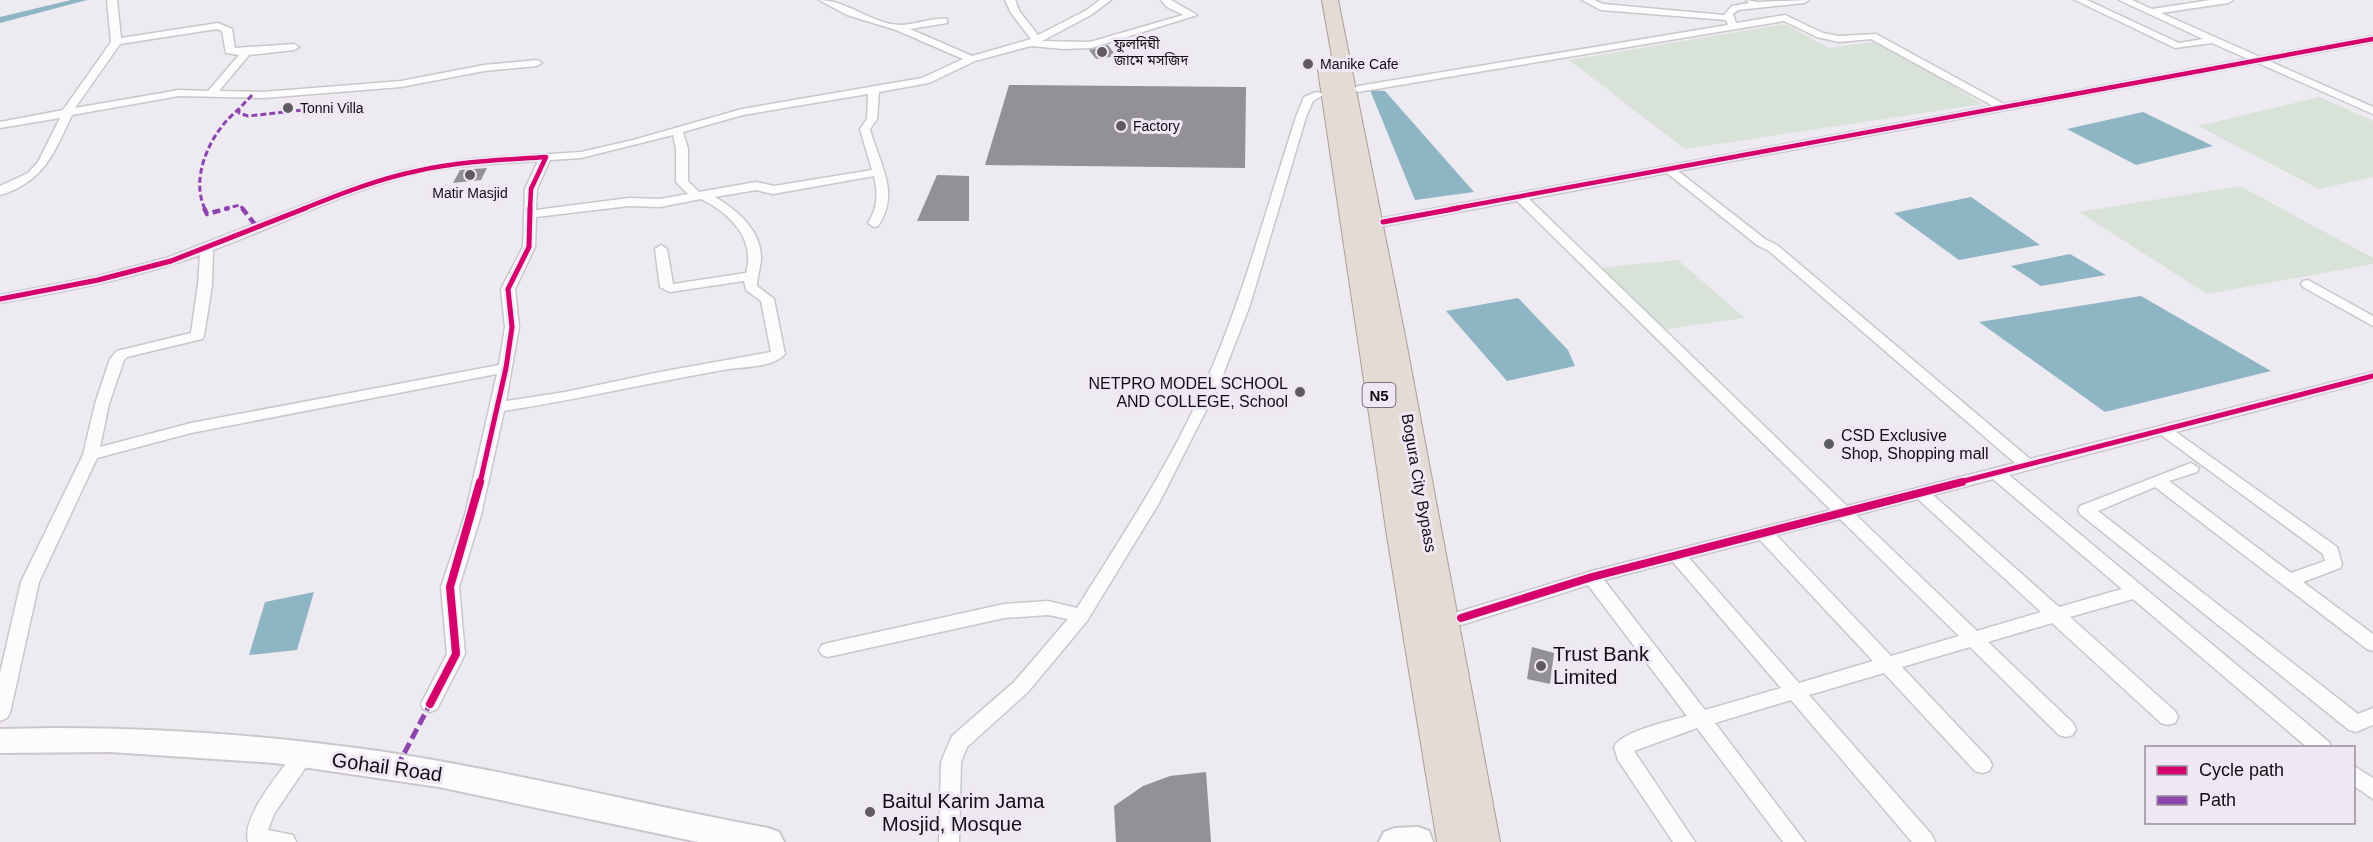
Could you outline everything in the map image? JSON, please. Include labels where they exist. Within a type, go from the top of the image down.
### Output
[{"type":"highway","name":"Bogura City Bypass","points":[[1315,0],[1401,536],[1459,790]]},
{"type":"highway","name":"Bogura City Bypass","points":[[1330,0],[1395,347],[1459,790]]},
{"type":"highway","name":"N5","points":[[1455,842],[1459,790]]},
{"type":"highway","name":"N5","points":[[1459,790],[1482,842]]},
{"type":"main road","name":"Gohail Road","points":[[0,741],[60,738],[304,755],[440,775],[768,842]]},
{"type":"main road","points":[[1395,842],[1418,841]]},
{"type":"street","points":[[0,191],[32,175],[43,163],[67,111],[116,42],[112,0]]},
{"type":"street","points":[[824,0],[850,13],[899,28],[971,59]]},
{"type":"street","points":[[1010,0],[1033,41],[1063,46],[1091,45],[1192,15],[1170,5],[1166,0]]},
{"type":"street","points":[[0,299],[123,273],[207,248],[322,202],[403,174],[488,161],[592,152],[635,143],[742,112],[925,81],[971,59],[1033,41],[1062,27],[1106,0]]},
{"type":"street","points":[[1587,0],[1601,7],[1731,23]]},
{"type":"street","points":[[1731,23],[1728,13],[1753,2],[1804,0]]},
{"type":"street","points":[[2079,0],[2178,46],[2212,40]]},
{"type":"street","points":[[2124,0],[2373,111]]},
{"type":"street","points":[[2186,0],[2196,5]]},
{"type":"street","points":[[2151,12],[2228,0]]},
{"type":"street","points":[[1358,89],[1731,23],[1785,18],[1820,35],[1839,39],[1873,36],[2002,107]]},
{"type":"street","points":[[899,28],[944,21]]},
{"type":"street","points":[[116,42],[224,27],[227,28],[230,51],[246,52],[294,47]]},
{"type":"street","points":[[1383,222],[2373,39]]},
{"type":"street","points":[[212,93],[246,52]]},
{"type":"street","points":[[0,125],[67,111],[178,93],[263,94],[401,84],[484,68],[537,63]]},
{"type":"street","points":[[874,90],[872,119],[865,129],[879,172],[881,208],[879,217],[874,223]]},
{"type":"street","points":[[949,842],[953,752],[959,742],[1021,687],[1082,616],[1151,503],[1212,385],[1243,305],[1301,117],[1308,99],[1320,94]]},
{"type":"street","points":[[498,407],[565,397],[660,375],[774,358],[778,354],[767,299],[751,287],[749,276],[756,262],[755,247],[737,218],[716,201],[698,195],[682,182],[682,148],[677,129]]},
{"type":"street","points":[[430,704],[456,654],[450,587],[474,515],[506,368],[512,327],[508,289],[529,247],[531,189],[546,157]]},
{"type":"street","points":[[1669,169],[1761,242],[1773,248],[2027,465]]},
{"type":"street","points":[[530,214],[629,202],[660,203],[756,186],[764,186],[772,190],[879,172]]},
{"type":"street","points":[[1520,197],[2066,729]]},
{"type":"street","points":[[0,713],[30,582],[91,455],[102,404],[117,360],[122,354],[197,336],[205,285],[207,248]]},
{"type":"street","points":[[661,249],[667,287],[675,288],[749,276]]},
{"type":"street","points":[[2308,284],[2373,322]]},
{"type":"street","points":[[91,455],[191,428],[506,368]]},
{"type":"street","points":[[1461,618],[1592,577],[2373,376]]},
{"type":"street","points":[[2164,430],[2331,551],[2334,564],[2289,580]]},
{"type":"street","points":[[2191,468],[2086,510],[2355,724],[2373,716]]},
{"type":"street","points":[[1996,473],[2321,746]]},
{"type":"street","points":[[2157,480],[2373,644]]},
{"type":"street","points":[[1920,492],[2168,717]]},
{"type":"street","points":[[1764,533],[1982,765]]},
{"type":"street","points":[[1677,555],[1925,842]]},
{"type":"street","points":[[1592,577],[1796,842]]},
{"type":"street","points":[[1685,842],[1629,762],[1624,747],[1635,741],[1701,719],[2137,591]]},
{"type":"street","points":[[828,650],[1004,611],[1048,608],[1082,616]]},
{"type":"street","points":[[286,842],[257,839],[256,833],[261,818],[304,755]]},
{"type":"street","points":[[2355,775],[2373,790]]},
{"type":"shaded area","points":[[1785,24],[1829,48],[1878,41],[1983,104],[1685,149],[1569,60]]},
{"type":"shaded area","points":[[2320,97],[2373,121],[2373,177],[2319,189],[2198,126]]},
{"type":"shaded area","points":[[2240,186],[2373,258],[2373,264],[2207,294],[2079,212]]},
{"type":"shaded area","points":[[1678,260],[1745,318],[1660,330],[1600,268]]},
{"type":"water","points":[[1370,90],[1385,91],[1474,192],[1415,200]]},
{"type":"water","points":[[2143,112],[2213,146],[2136,165],[2067,129]]},
{"type":"water","points":[[1971,197],[2040,245],[1959,260],[1894,213]]},
{"type":"water","points":[[2070,254],[2106,275],[2041,286],[2011,266]]},
{"type":"water","points":[[2141,296],[2271,371],[2105,412],[1979,322]]},
{"type":"water","points":[[1518,298],[1568,350],[1575,366],[1507,381],[1446,311]]},
{"type":"water","points":[[314,592],[297,650],[249,655],[265,602]]},
{"type":"building","name":"ফুলদিঘী জামে মসজিদ","points":[[1108,45],[1116,56],[1096,59],[1089,50]]},
{"type":"building","name":"Factory","points":[[1009,85],[1246,87],[1245,168],[985,165]]},
{"type":"building","name":"Matir Masjid","points":[[487,168],[481,180],[453,183],[460,170]]},
{"type":"building","points":[[937,175],[969,176],[969,221],[917,221]]},
{"type":"building","name":"Trust Bank Limited","points":[[1532,647],[1554,653],[1550,684],[1527,679]]},
{"type":"building","points":[[1206,772],[1211,842],[1116,842],[1114,806],[1143,786],[1170,776]]},
{"type":"waterway","points":[[0,20],[82,0]]},
{"type":"marked path","points":[[252,95],[239,109],[239,113],[248,116],[322,108]]},
{"type":"marked path","points":[[239,109],[220,128],[205,158],[201,174],[202,203],[207,214],[240,205],[257,227]]},
{"type":"marked path","points":[[397,767],[430,704]]},
{"type":"cycle path","points":[[1383,222],[2373,39]]},
{"type":"cycle path","points":[[0,299],[98,280],[171,261],[349,191],[402,174],[455,164],[546,157],[531,189],[529,247],[508,289],[512,327],[506,368],[473,515],[450,587],[456,654],[430,704]]},
{"type":"cycle path","points":[[1461,618],[1592,577],[2373,376]]},
{"type":"place","name":"ফুলদিঘী জামে মসজিদ","points":[[1102,52]]},
{"type":"place","name":"Manike Cafe","points":[[1308,64]]},
{"type":"place","name":"Tonni Villa","points":[[288,108]]},
{"type":"place","name":"Factory","points":[[1121,126]]},
{"type":"place","name":"Matir Masjid","points":[[470,175]]},
{"type":"place","name":"NETPRO MODEL SCHOOL AND COLLEGE, School","points":[[1300,392]]},
{"type":"place","name":"CSD Exclusive Shop, Shopping mall","points":[[1829,444]]},
{"type":"place","name":"Trust Bank Limited","points":[[1541,666]]},
{"type":"place","name":"Baitul Karim Jama Mosjid, Mosque","points":[[870,812]]}]
